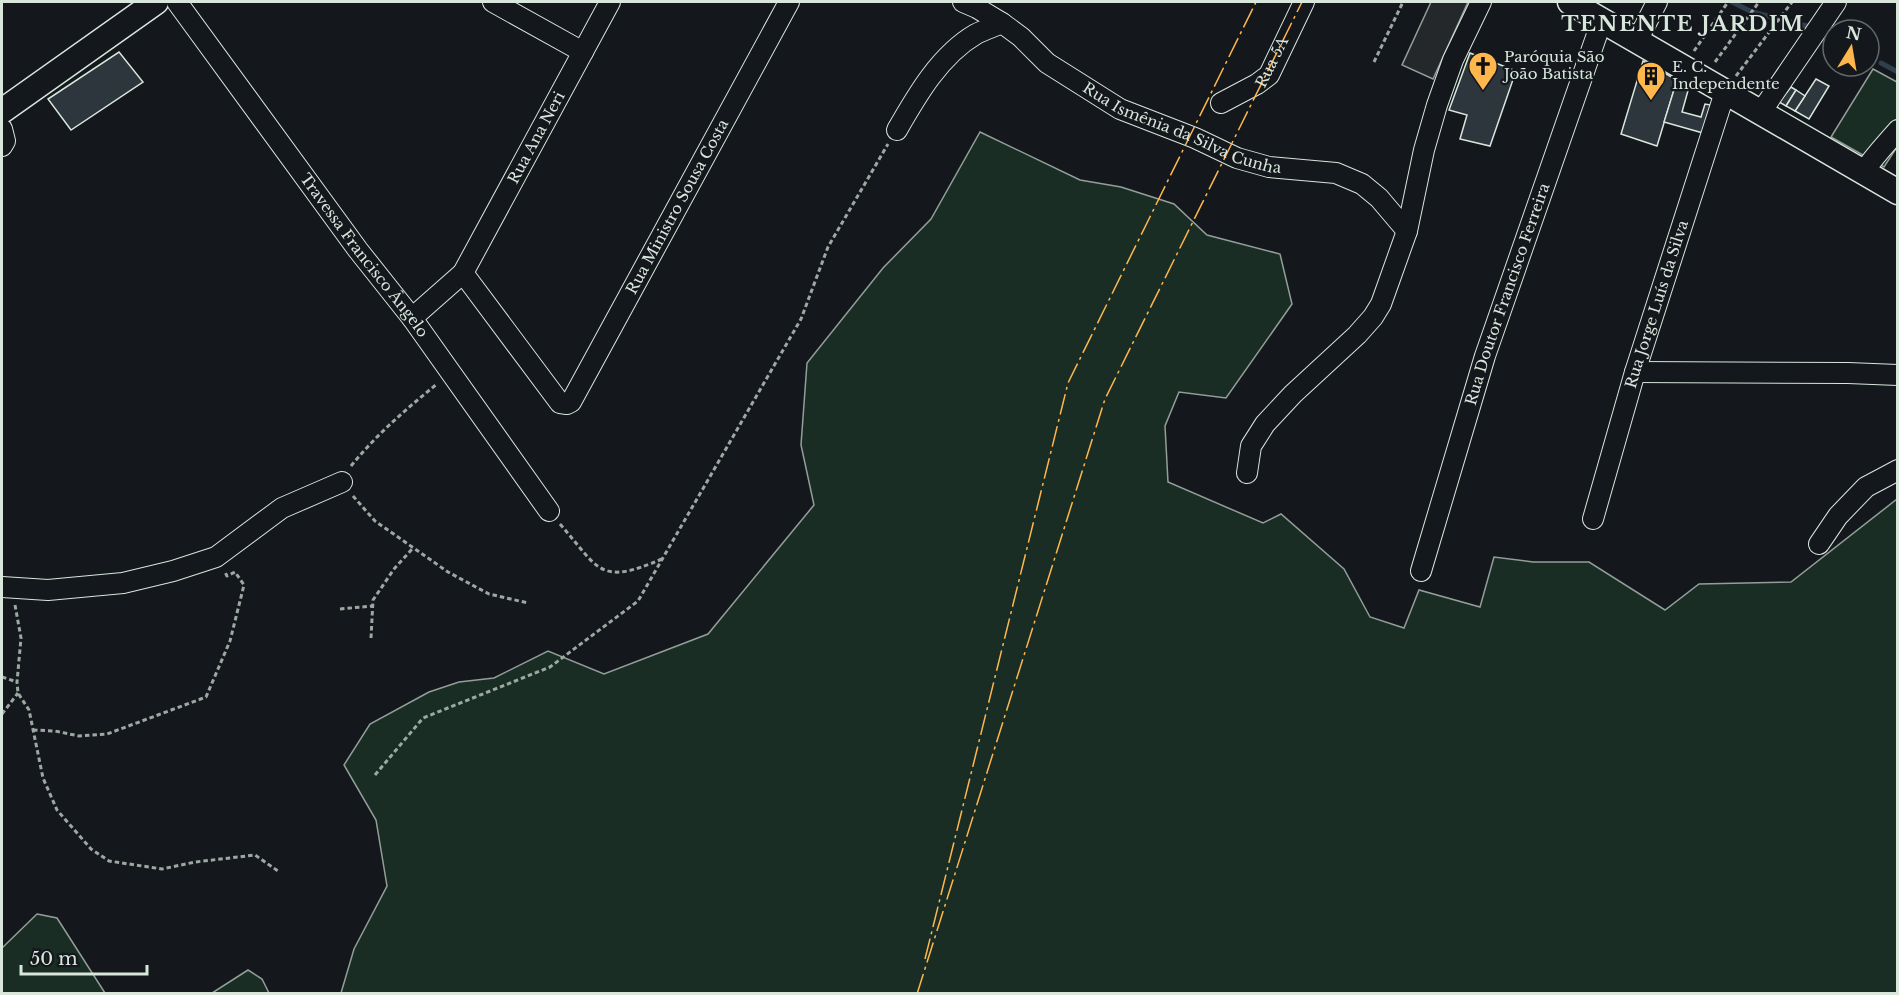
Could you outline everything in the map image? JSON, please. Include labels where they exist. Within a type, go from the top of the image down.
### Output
[{"type":"main road","points":[[2,111],[156,2]]},
{"type":"main road","points":[[1570,2],[1898,192]]},
{"type":"street","name":"Travessa Francisco Ângelo","points":[[177,2],[358,250],[412,318],[549,511]]},
{"type":"street","points":[[493,2],[583,52]]},
{"type":"street","name":"Rua Ana Neri","points":[[412,318],[463,273],[610,2]]},
{"type":"street","name":"Rua Ministro Sousa Costa","points":[[463,273],[560,403],[571,402],[789,2]]},
{"type":"street","name":"Rua Ismênia da Silva Cunha","points":[[963,2],[978,8],[1002,23],[1021,37],[1047,63],[1120,109],[1195,138],[1237,158],[1269,167],[1336,173],[1362,184],[1379,198],[1407,231]]},
{"type":"street","name":"Rua 5A","points":[[1221,103],[1269,75],[1304,2]]},
{"type":"street","points":[[1247,473],[1251,446],[1265,424],[1373,317],[1381,304],[1407,231],[1424,150],[1437,105],[1453,60],[1481,2]]},
{"type":"street","points":[[1637,41],[1657,2]]},
{"type":"street","points":[[1761,112],[1836,2]]},
{"type":"street","name":"Rua Doutor Francisco Ferreira","points":[[1421,571],[1485,356],[1602,20]]},
{"type":"street","points":[[897,130],[911,105],[945,59],[978,33],[1002,23]]},
{"type":"street","name":"Rua Jorge Luís da Silva","points":[[1593,519],[1635,372],[1725,92]]},
{"type":"street","points":[[2,129],[5,141],[2,146]]},
{"type":"street","points":[[1863,173],[1872,159],[1898,130]]},
{"type":"street","points":[[1635,372],[1898,375]]},
{"type":"street","points":[[1818,544],[1838,516],[1866,487],[1898,470]]},
{"type":"street","points":[[7,588],[48,590],[123,583],[172,571],[216,557],[282,508],[342,482]]},
{"type":"path","points":[[1374,62],[1403,2]]},
{"type":"path","points":[[1694,74],[1759,2]]},
{"type":"path","points":[[1725,92],[1792,2]]},
{"type":"path","points":[[1694,74],[1726,3]]},
{"type":"path","points":[[375,775],[423,718],[550,667],[638,601],[801,319],[828,247],[897,130]]},
{"type":"path","points":[[450,374],[406,409],[363,451],[343,476],[342,482],[375,521],[448,572],[489,594],[528,603]]},
{"type":"path","points":[[549,511],[598,568],[612,573],[634,571],[662,560]]},
{"type":"path","points":[[371,638],[373,600],[393,569],[413,548]]},
{"type":"path","points":[[33,730],[55,731],[79,736],[107,734],[206,697],[230,641],[244,585],[235,572],[227,576],[216,557]]},
{"type":"path","points":[[7,588],[21,638],[16,682],[18,693],[28,710],[43,777],[57,810],[91,849],[109,861],[162,868],[255,855],[278,871]]},
{"type":"path","points":[[340,609],[372,606]]},
{"type":"path","points":[[2,677],[16,682]]},
{"type":"path","points":[[2,714],[18,693]]},
{"type":"green space","points":[[1881,73],[1897,82],[1897,147],[1884,167],[1831,137],[1867,78],[1881,78]]},
{"type":"green space","points":[[980,132],[1080,180],[1121,187],[1174,204],[1207,235],[1280,254],[1292,304],[1226,398],[1179,392],[1165,426],[1168,482],[1263,523],[1281,514],[1344,569],[1370,617],[1404,628],[1419,590],[1480,607],[1494,557],[1533,562],[1589,562],[1665,610],[1699,584],[1791,582],[1897,499],[1897,993],[341,993],[354,949],[387,886],[376,820],[344,765],[370,724],[429,692],[459,682],[494,678],[548,651],[604,674],[708,634],[814,505],[801,445],[807,363],[883,268],[931,219]]},
{"type":"green space","points":[[37,914],[57,918],[105,993],[2,993],[2,948]]},
{"type":"green space","points":[[248,970],[262,979],[269,993],[212,993]]},
{"type":"shaded area","points":[[1431,2],[1468,2],[1433,79],[1402,65]]},
{"type":"building","points":[[119,52],[143,82],[71,130],[48,99]]},
{"type":"building","points":[[1470,53],[1516,71],[1490,146],[1460,139],[1467,115],[1449,110]]},
{"type":"building","name":"E. C. Independente","points":[[1643,61],[1677,80],[1657,146],[1621,134]]},
{"type":"building","points":[[1816,79],[1829,86],[1809,119],[1795,111]]},
{"type":"building","points":[[1677,80],[1689,87],[1682,112],[1701,117],[1705,104],[1711,105],[1703,133],[1664,122]]},
{"type":"building","points":[[1791,87],[1796,90],[1786,106],[1779,102]]},
{"type":"building","points":[[1796,90],[1805,96],[1795,111],[1786,106]]},
{"type":"waterway","points":[[1732,2],[1752,12],[1811,27]]},
{"type":"waterway","points":[[1881,63],[1898,72]]},
{"type":"power","points":[[925,959],[1068,383],[1256,2]]},
{"type":"power","points":[[917,994],[1105,399],[1302,2]]},
{"type":"place","name":"Paróquia São João Batista","points":[[1483,92]]},
{"type":"place","name":"E. C. Independente","points":[[1651,102]]},
{"type":"district","name":"TENENTE JARDIM","points":[[1683,24]]}]
